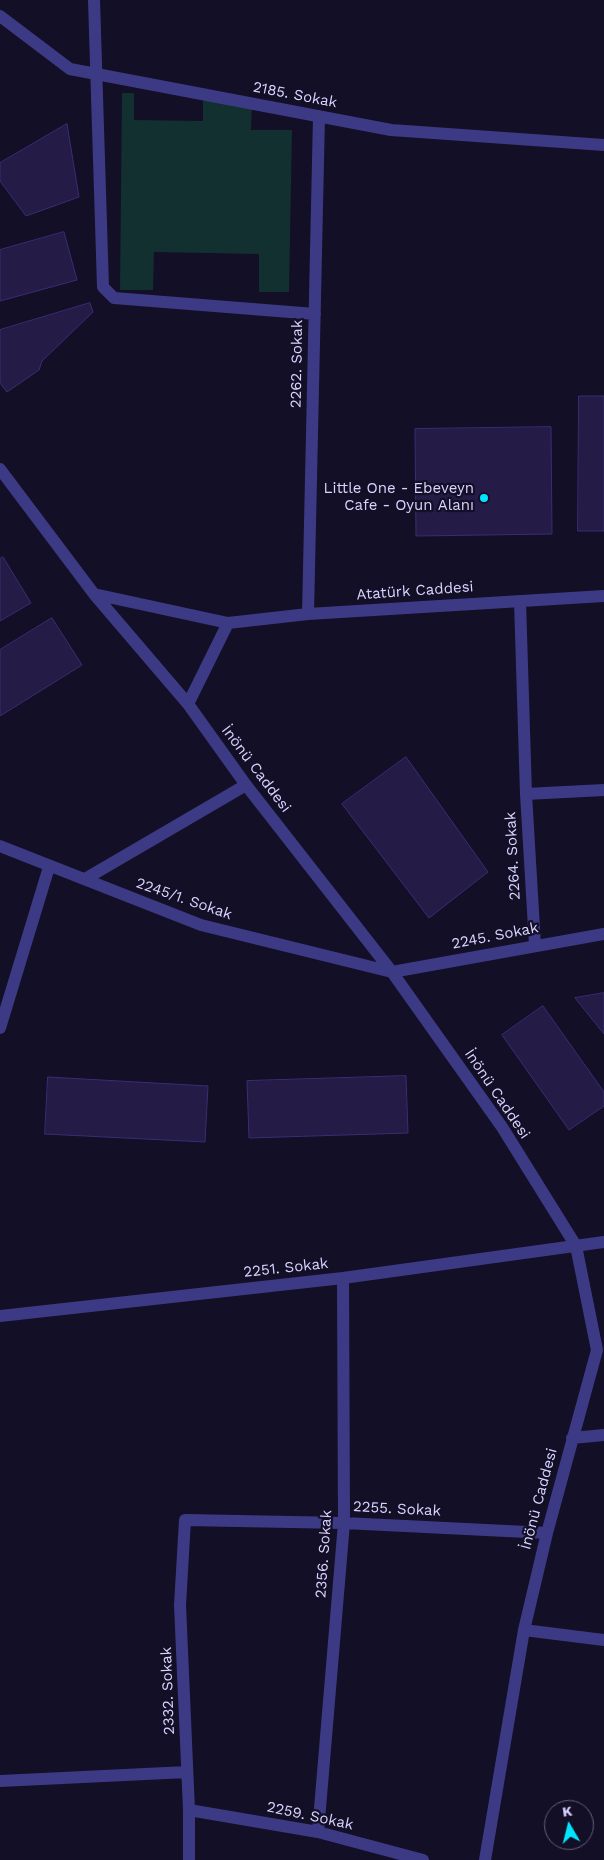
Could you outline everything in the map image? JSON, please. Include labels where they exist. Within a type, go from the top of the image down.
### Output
[{"type":"street","points":[[94,0],[103,287],[114,298],[315,314]]},
{"type":"street","name":"2185. Sokak","points":[[0,16],[70,68],[97,74],[391,130],[604,145]]},
{"type":"street","name":"2262. Sokak","points":[[308,614],[319,116]]},
{"type":"street","name":"İnönü Caddesi","points":[[0,469],[94,594],[188,704],[246,785],[392,972],[502,1127],[576,1246],[598,1350],[572,1438],[524,1630],[485,1860]]},
{"type":"street","name":"Atatürk Caddesi","points":[[94,594],[228,623],[308,614],[604,596]]},
{"type":"street","name":"2264. Sokak","points":[[520,601],[526,794],[535,945]]},
{"type":"street","points":[[188,704],[228,623]]},
{"type":"street","points":[[84,879],[246,785]]},
{"type":"street","points":[[526,794],[604,790]]},
{"type":"street","name":"2245/1. Sokak","points":[[0,846],[49,867],[201,925],[392,972]]},
{"type":"street","points":[[0,1028],[49,867]]},
{"type":"street","name":"2245. Sokak","points":[[392,972],[604,934]]},
{"type":"street","name":"2251. Sokak","points":[[0,1316],[343,1278],[604,1242]]},
{"type":"street","name":"2356. Sokak","points":[[318,1832],[344,1523],[343,1278]]},
{"type":"street","points":[[572,1438],[604,1435]]},
{"type":"street","name":"2255. Sokak","points":[[185,1520],[344,1523],[547,1533]]},
{"type":"street","name":"2332. Sokak","points":[[185,1520],[180,1605],[189,1810],[189,1860]]},
{"type":"street","points":[[524,1630],[604,1640]]},
{"type":"street","points":[[0,1781],[187,1772]]},
{"type":"street","name":"2259. Sokak","points":[[189,1810],[318,1832],[424,1860]]},
{"type":"green space","points":[[122,93],[134,93],[134,120],[203,121],[203,100],[252,101],[251,130],[292,130],[289,292],[259,292],[259,254],[154,252],[153,290],[120,290]]},
{"type":"building","points":[[67,124],[79,197],[26,216],[0,181],[0,163]]},
{"type":"building","points":[[64,232],[77,280],[0,301],[0,250]]},
{"type":"building","points":[[90,303],[93,312],[42,361],[39,370],[7,392],[0,383],[0,330]]},
{"type":"building","points":[[579,396],[604,396],[604,531],[578,531]]},
{"type":"building","points":[[551,427],[552,534],[416,536],[415,429]]},
{"type":"building","points":[[3,557],[31,603],[0,621],[0,559]]},
{"type":"building","points":[[52,618],[82,665],[0,716],[0,650]]},
{"type":"building","points":[[406,757],[488,872],[429,918],[342,804]]},
{"type":"building","points":[[604,993],[604,1034],[575,998]]},
{"type":"building","points":[[543,1006],[604,1092],[604,1106],[569,1130],[502,1035]]},
{"type":"building","points":[[406,1076],[408,1133],[249,1138],[247,1081]]},
{"type":"building","points":[[48,1077],[208,1086],[205,1142],[45,1134]]},
{"type":"place","name":"Little One - Ebeveyn Cafe - Oyun Alanı","points":[[484,498]]}]
